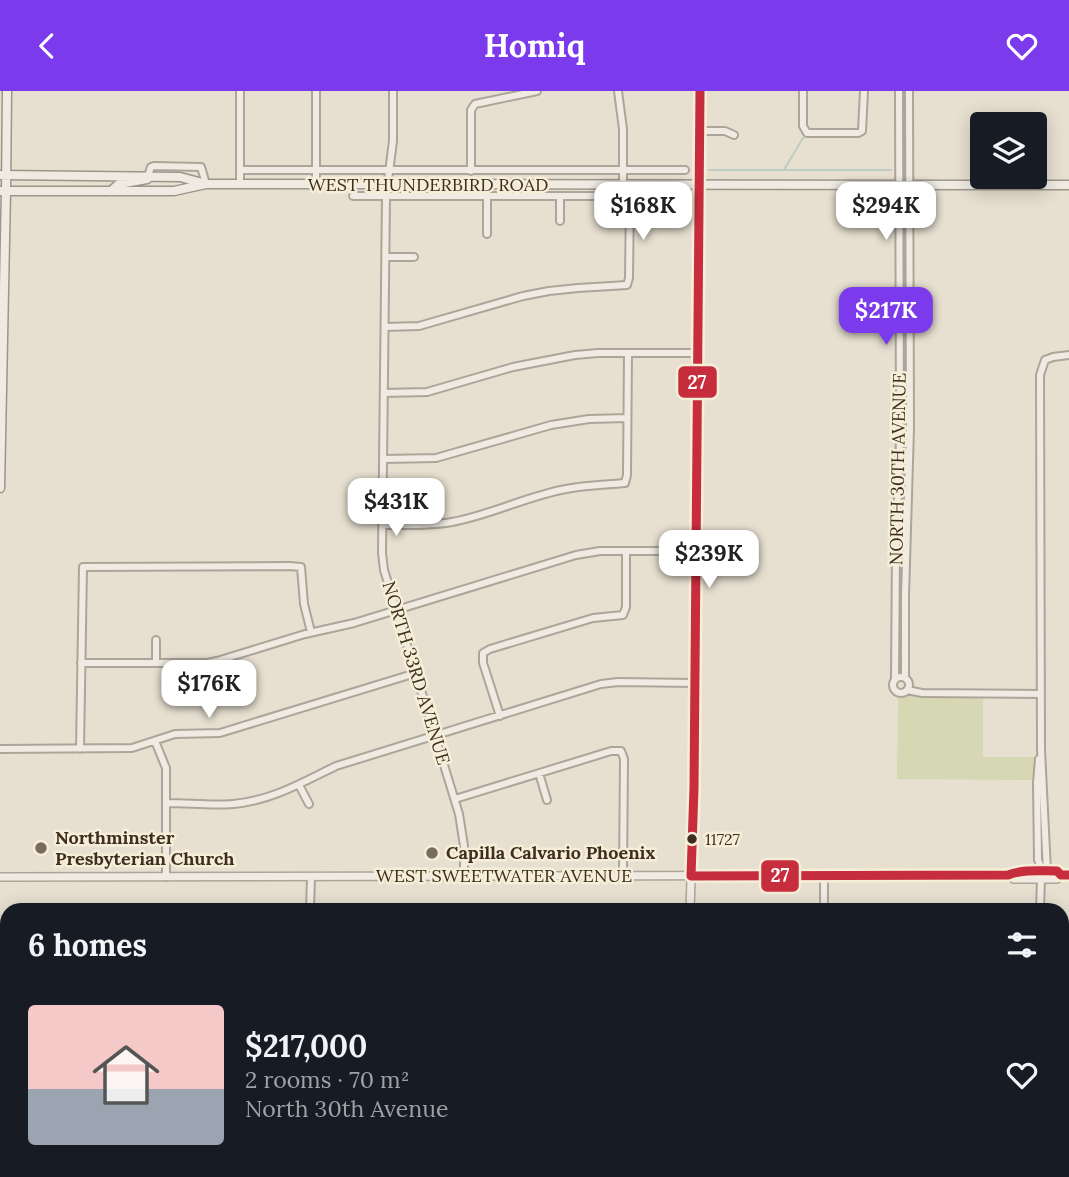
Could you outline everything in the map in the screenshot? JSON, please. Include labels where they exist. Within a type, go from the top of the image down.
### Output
[{"type":"main road","points":[[0,488],[3,175],[7,91]]},
{"type":"main road","name":"WEST THUNDERBIRD ROAD","points":[[3,175],[159,176],[180,177],[206,184]]},
{"type":"main road","points":[[111,191],[119,184],[159,176]]},
{"type":"main road","name":"WEST THUNDERBIRD ROAD","points":[[3,190],[174,191],[206,184],[1069,185]]},
{"type":"street","points":[[240,91],[240,184]]},
{"type":"street","points":[[316,91],[316,185]]},
{"type":"street","name":"NORTH 33RD AVENUE","points":[[393,91],[393,141],[386,196],[382,553],[384,571],[455,799],[461,825],[464,876]]},
{"type":"street","points":[[471,171],[471,110],[475,104],[537,91]]},
{"type":"street","points":[[618,91],[623,129],[623,185]]},
{"type":"street","points":[[690,903],[694,810],[700,91]]},
{"type":"street","points":[[803,91],[803,126],[807,133],[858,133],[862,131],[864,91]]},
{"type":"street","name":"NORTH 30TH AVENUE","points":[[895,679],[900,438],[899,91]]},
{"type":"street","name":"NORTH 30TH AVENUE","points":[[907,690],[909,683],[905,678],[905,596],[910,428],[909,91]]},
{"type":"street","points":[[700,131],[725,131],[734,135]]},
{"type":"street","name":"WEST THUNDERBIRD ROAD","points":[[148,176],[154,166],[201,167],[206,184]]},
{"type":"street","name":"WEST THUNDERBIRD ROAD","points":[[240,170],[685,170]]},
{"type":"street","name":"WEST THUNDERBIRD ROAD","points":[[353,196],[684,196]]},
{"type":"street","points":[[487,196],[487,234]]},
{"type":"street","points":[[560,196],[560,221]]},
{"type":"street","points":[[385,327],[419,326],[549,291],[627,285],[629,196]]},
{"type":"street","points":[[386,257],[414,257]]},
{"type":"street","points":[[383,524],[452,522],[565,489],[625,483],[628,353]]},
{"type":"street","points":[[384,393],[427,392],[513,367],[575,355],[698,353]]},
{"type":"street","points":[[1039,903],[1037,875],[1047,871],[1041,750],[1040,375],[1045,361],[1069,355]]},
{"type":"street","points":[[383,459],[436,458],[551,425],[589,419],[627,418]]},
{"type":"street","points":[[81,663],[207,663],[311,632],[348,625],[576,555],[600,551],[696,551]]},
{"type":"street","points":[[500,716],[483,663],[483,653],[593,618],[623,615],[626,607],[626,551]]},
{"type":"street","points":[[80,749],[83,568],[301,568],[304,604],[311,632]]},
{"type":"street","points":[[156,640],[156,663]]},
{"type":"street","points":[[0,749],[132,748],[176,734],[220,733],[416,673]]},
{"type":"street","points":[[905,678],[895,679],[892,686],[895,691],[1041,694]]},
{"type":"street","points":[[167,803],[235,804],[279,793],[336,766],[610,682],[695,683]]},
{"type":"street","points":[[155,741],[166,768],[166,877]]},
{"type":"street","points":[[455,799],[611,751],[621,751],[624,759],[622,876]]},
{"type":"street","points":[[539,773],[547,800]]},
{"type":"street","points":[[299,785],[309,804]]},
{"type":"street","name":"WEST SWEETWATER AVENUE","points":[[1047,871],[1057,871],[1062,877]]},
{"type":"street","points":[[824,874],[824,903]]},
{"type":"street","name":"WEST SWEETWATER AVENUE","points":[[0,877],[824,874],[1008,875],[1014,880],[1037,875],[1062,877]]},
{"type":"street","points":[[310,903],[311,877]]},
{"type":"green space","points":[[898,696],[983,697],[983,757],[1037,757],[1033,780],[897,779]]},
{"type":"waterway","points":[[785,170],[803,138]]},
{"type":"waterway","points":[[709,170],[891,170]]},
{"type":"transit line","name":"27","points":[[700,91],[691,876],[1008,875],[1038,871],[1057,871],[1061,875],[1069,875]]},
{"type":"place","name":"11727","points":[[692,839]]},
{"type":"place","name":"Northminster Presbyterian Church","points":[[41,848]]},
{"type":"place","name":"Capilla Calvario Phoenix","points":[[432,853]]}]
